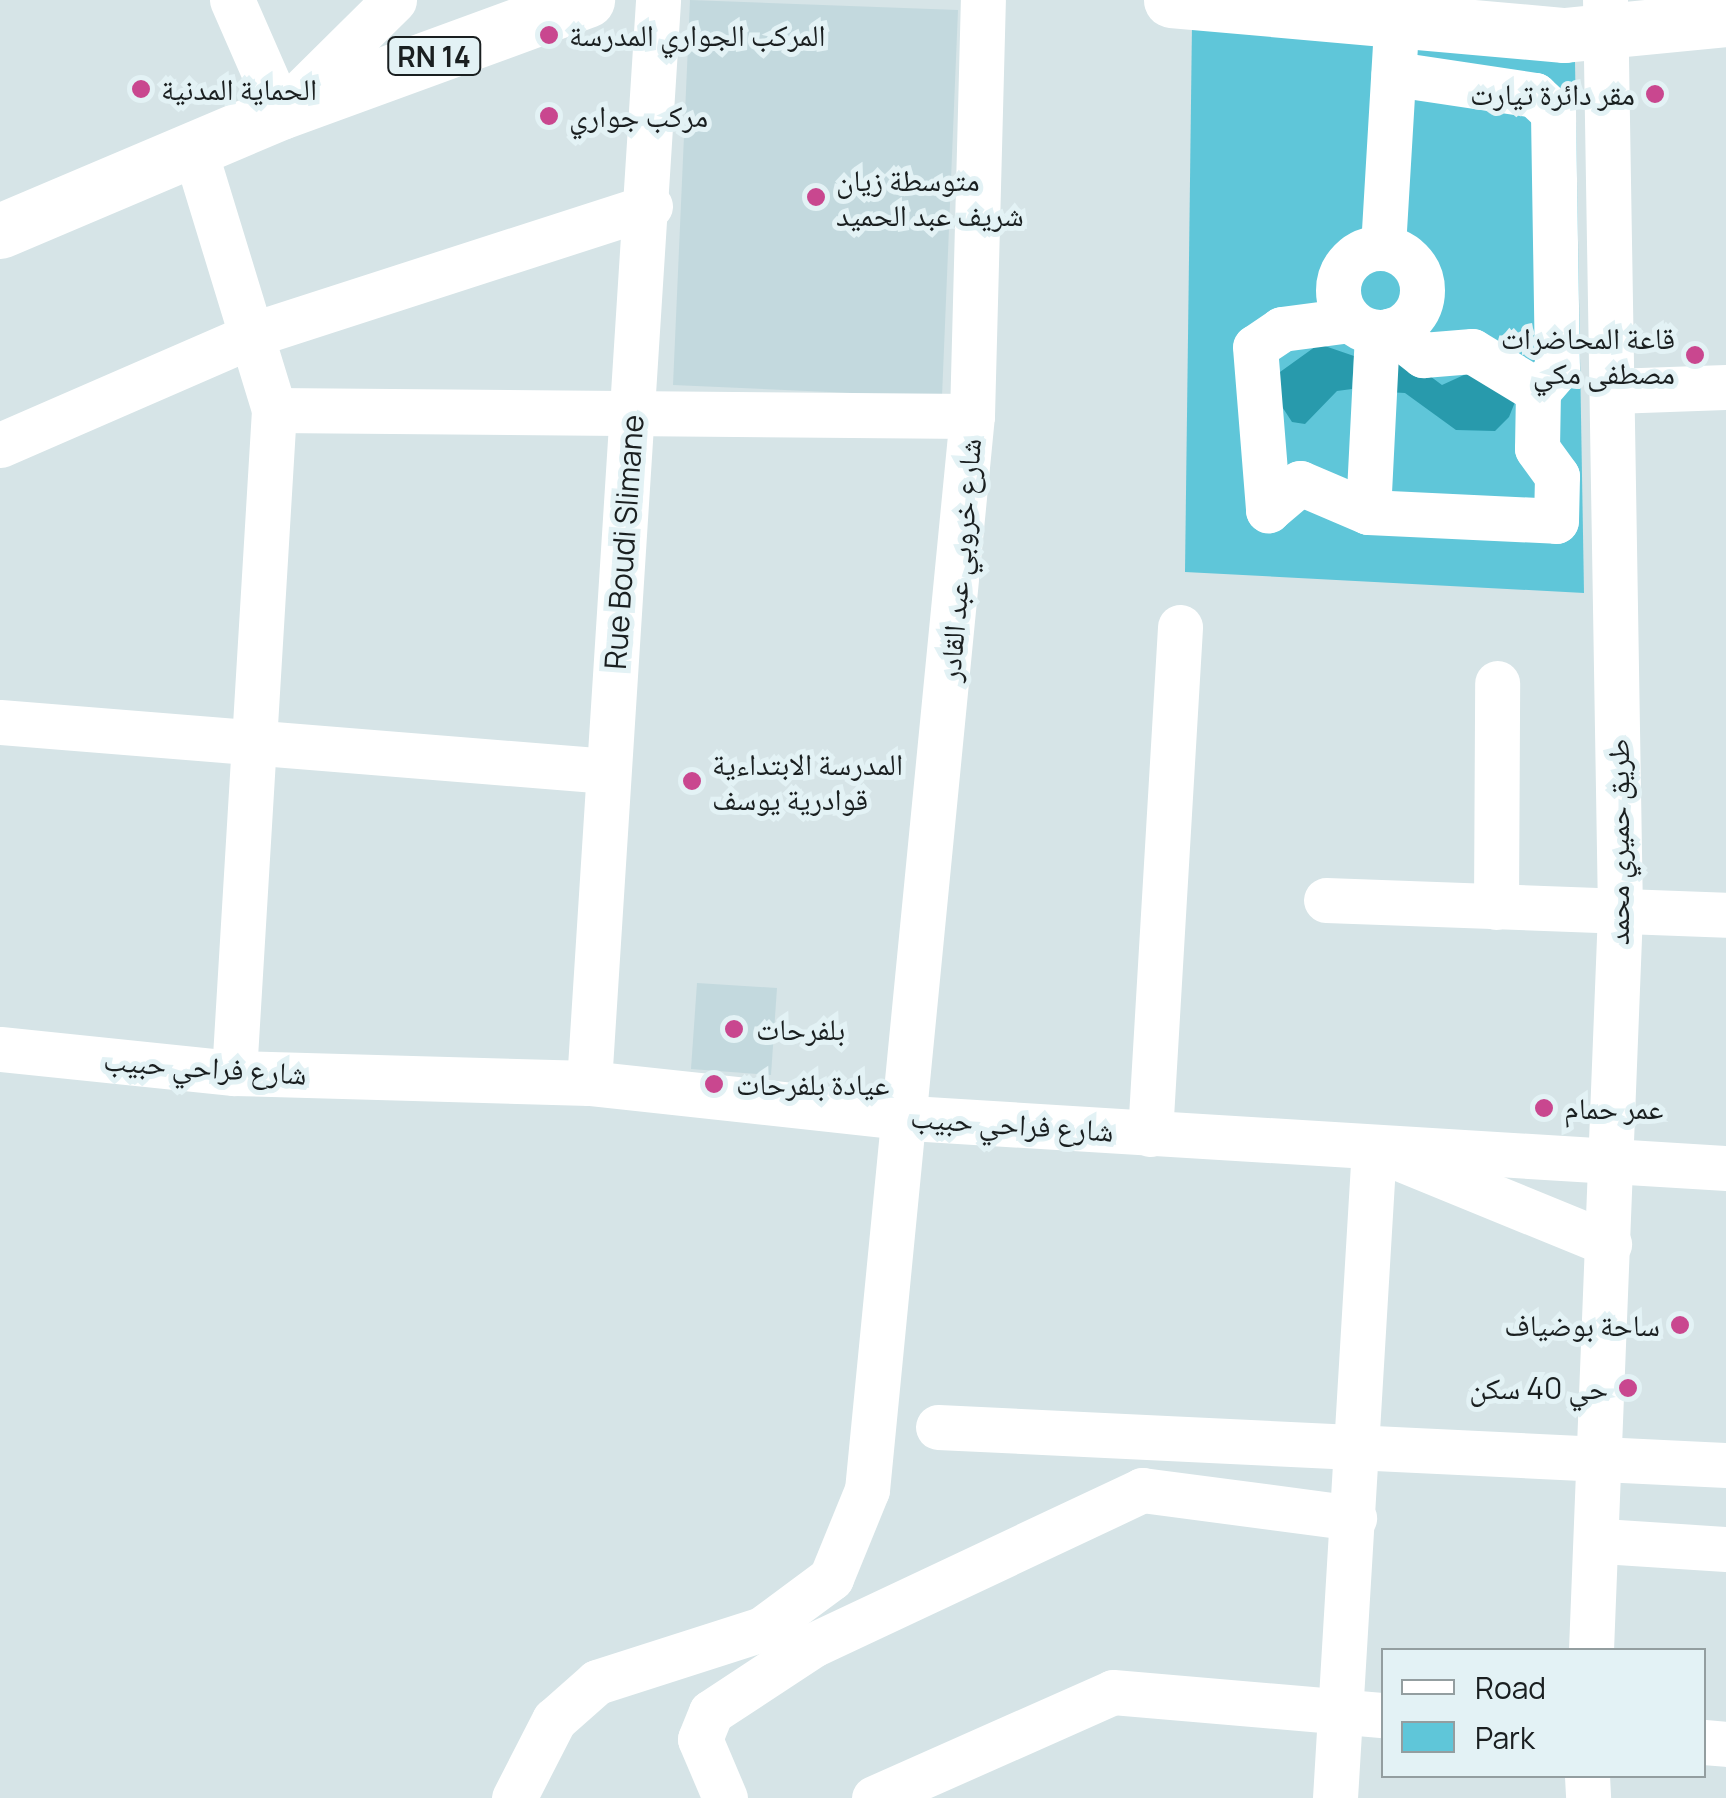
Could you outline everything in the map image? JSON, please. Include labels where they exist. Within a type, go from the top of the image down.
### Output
[{"type":"main road","name":"RN 14","points":[[0,231],[281,112],[587,0]]},
{"type":"main road","points":[[1192,1],[1395,20],[1605,16],[1726,20]]},
{"type":"street","points":[[232,0],[281,112],[394,0]]},
{"type":"street","name":"Rue Boudi Slimane","points":[[589,1083],[632,414],[650,206],[658,0]]},
{"type":"street","name":"شارع خروبي عبد القادر","points":[[514,1798],[554,1720],[598,1682],[660,1655],[762,1629],[839,1564],[873,1452],[910,1118],[972,416],[983,0]]},
{"type":"street","name":"طريق حميري محمد","points":[[1591,1648],[1602,1541],[1620,912],[1605,16]]},
{"type":"street","points":[[1382,247],[1395,20]]},
{"type":"street","points":[[1368,512],[1371,448],[1359,324],[1354,255],[1382,247],[1409,259],[1422,285],[1415,314],[1359,324],[1282,329],[1254,347],[1268,510],[1300,484],[1368,512],[1556,521],[1557,476],[1538,448],[1538,391],[1557,369],[1554,112],[1536,95],[1394,74]]},
{"type":"street","points":[[194,148],[257,332],[274,410],[249,744],[234,1073]]},
{"type":"street","points":[[0,445],[257,332],[650,206]]},
{"type":"street","points":[[1359,324],[1422,355],[1472,351],[1538,391]]},
{"type":"street","points":[[1613,392],[1726,387]]},
{"type":"street","points":[[274,410],[972,416]]},
{"type":"street","points":[[1150,1134],[1180,627]]},
{"type":"street","points":[[1496,907],[1497,683]]},
{"type":"street","points":[[0,722],[608,771]]},
{"type":"street","points":[[1326,900],[1726,915]]},
{"type":"street","name":"شارع فراحي حبيب","points":[[0,1049],[234,1073],[589,1083],[910,1118],[1726,1168]]},
{"type":"street","points":[[1335,1798],[1361,1714],[1354,1518],[1374,1148],[1610,1244]]},
{"type":"street","points":[[938,1427],[1726,1464]]},
{"type":"street","points":[[725,1798],[700,1739],[711,1712],[813,1645],[1142,1490],[1354,1518]]},
{"type":"street","points":[[1602,1541],[1726,1550]]},
{"type":"street","points":[[874,1798],[1113,1692],[1361,1714]]},
{"type":"shaded area","name":"متوسطة زيان شريف عبد الحميد","points":[[690,0],[958,10],[942,397],[673,385]]},
{"type":"shaded area","points":[[1319,344],[1354,356],[1352,389],[1337,391],[1305,424],[1292,422],[1277,399],[1280,372]]},
{"type":"shaded area","points":[[1388,360],[1411,362],[1442,385],[1477,369],[1515,402],[1509,417],[1495,431],[1456,430],[1405,393],[1387,392]]},
{"type":"shaded area","name":"بلفرحات","points":[[697,983],[777,988],[771,1075],[691,1069]]},
{"type":"green space","points":[[1192,24],[1575,62],[1584,593],[1185,572]]},
{"type":"place","name":"المركب الجواري المدرسة","points":[[549,35]]},
{"type":"place","name":"الحماية المدنية","points":[[141,89]]},
{"type":"place","name":"مقر دائرة تيارت","points":[[1655,94]]},
{"type":"place","name":"مركب جواري","points":[[549,116]]},
{"type":"place","name":"متوسطة زيان شريف عبد الحميد","points":[[816,197]]},
{"type":"place","name":"قاعة المحاضرات مصطفى مكي","points":[[1695,355]]},
{"type":"place","name":"المدرسة الابتداءية قوادرية يوسف","points":[[692,781]]},
{"type":"place","name":"بلفرحات","points":[[734,1029]]},
{"type":"place","name":"عيادة بلفرحات","points":[[714,1084]]},
{"type":"place","name":"عمر حمام","points":[[1544,1108]]},
{"type":"place","name":"ساحة بوضياف","points":[[1680,1325]]},
{"type":"place","name":"حي 40 سكن","points":[[1628,1388]]}]
